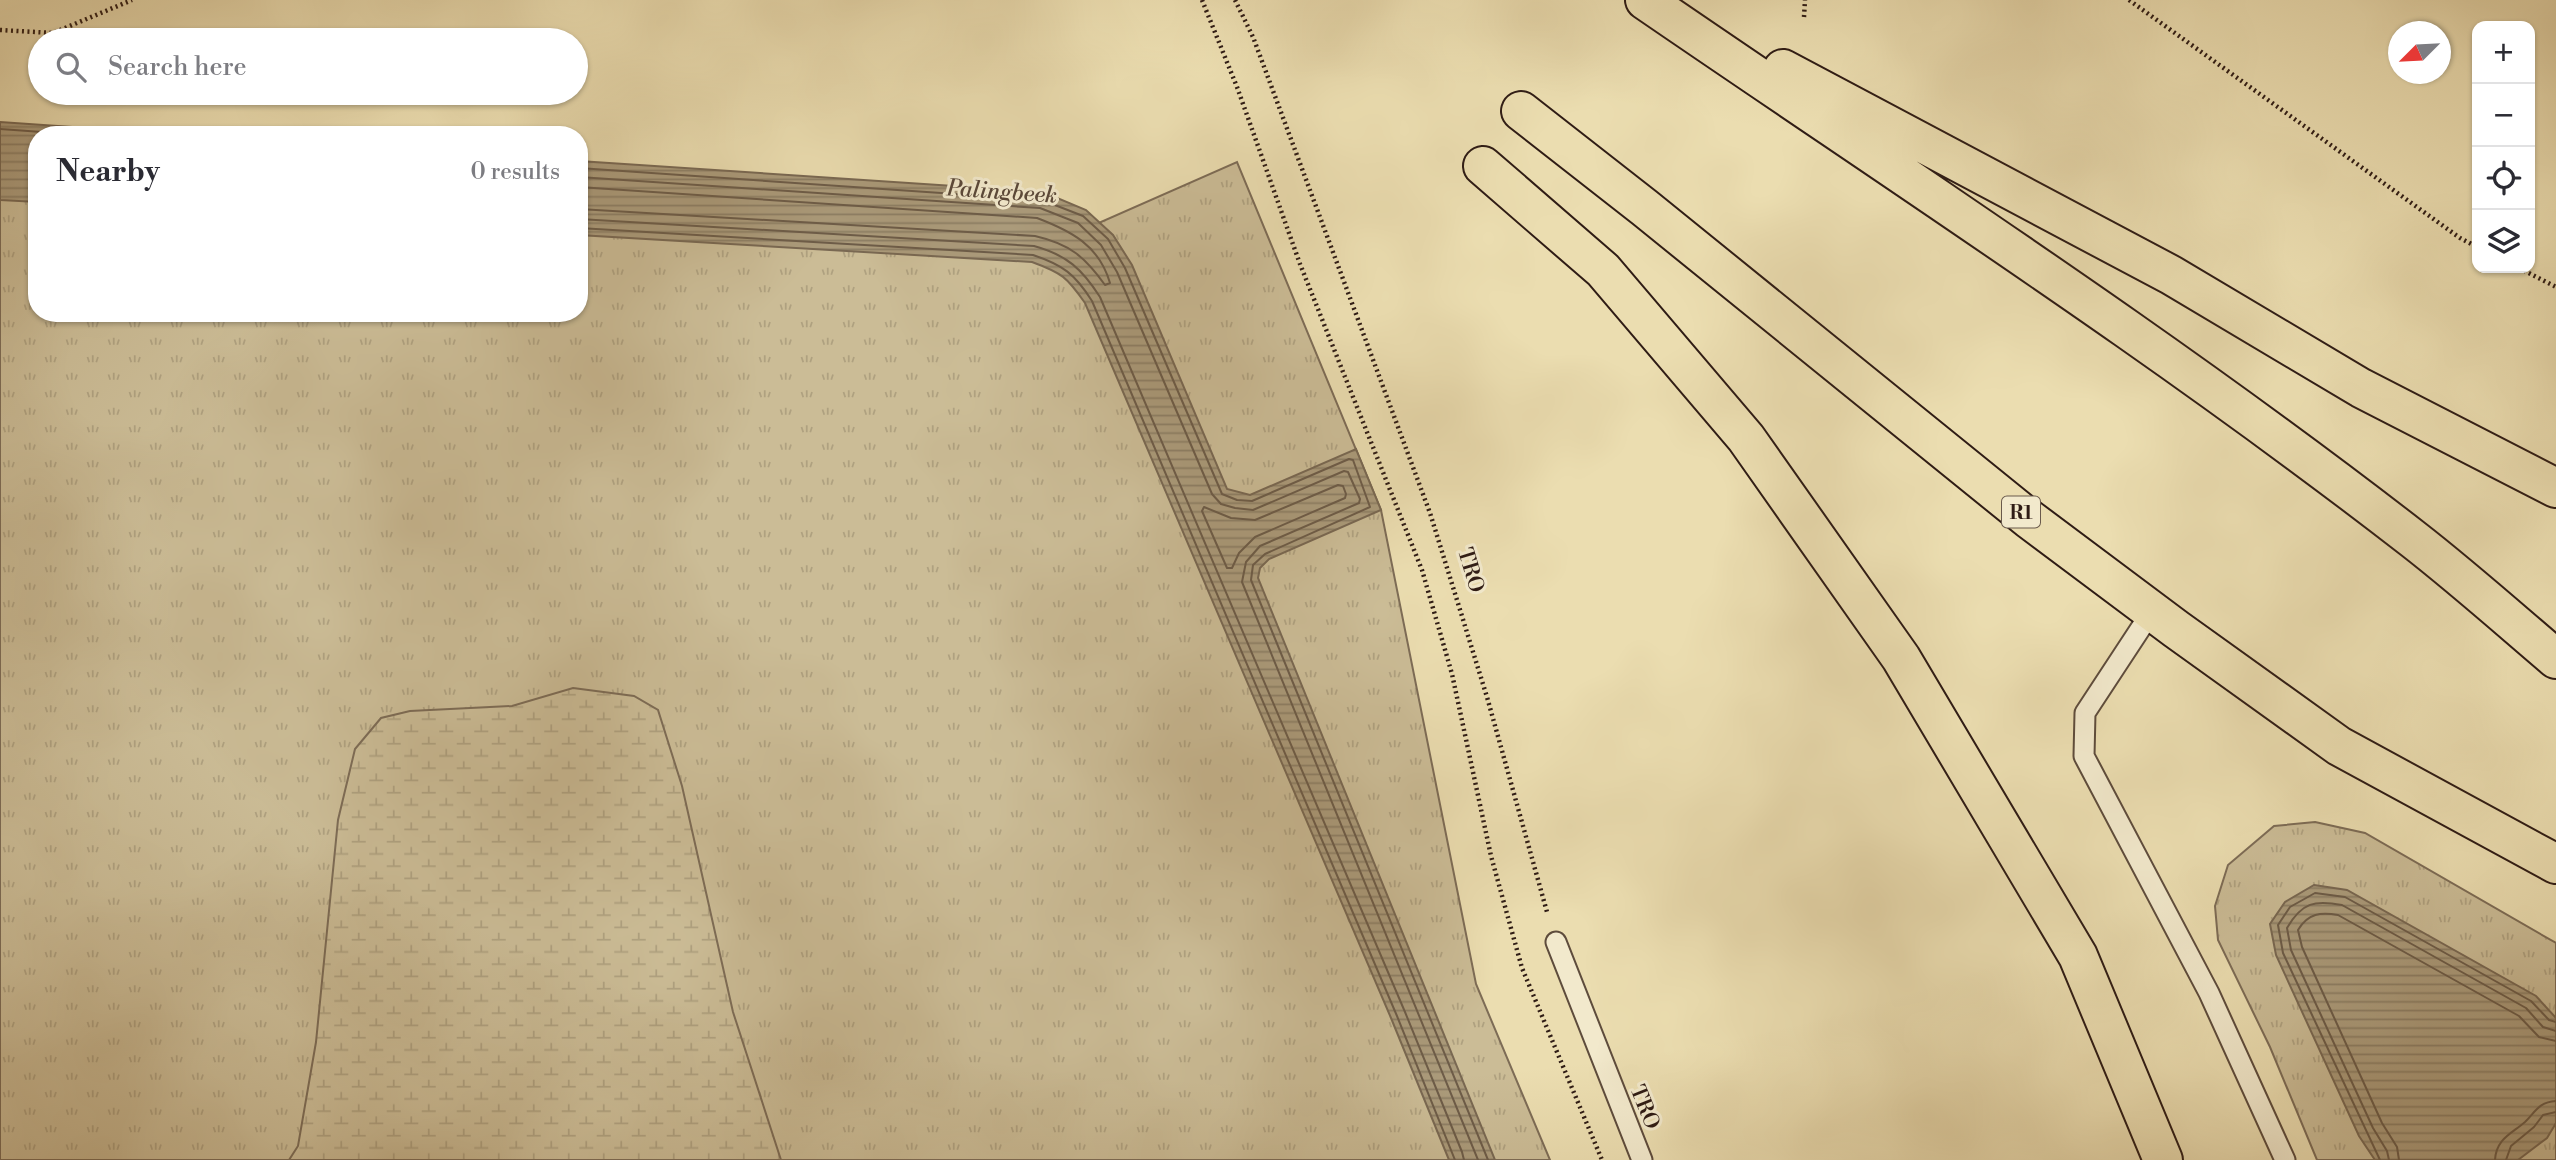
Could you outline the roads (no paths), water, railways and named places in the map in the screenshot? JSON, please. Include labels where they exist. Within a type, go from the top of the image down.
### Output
[{"type":"highway","points":[[1645,0],[2132,333],[2256,422],[2415,540],[2556,659]]},
{"type":"highway","points":[[1653,0],[2171,275],[2361,388],[2556,488]]},
{"type":"highway","name":"R1","points":[[1521,111],[2029,519],[2152,611],[2339,746],[2556,864]]},
{"type":"highway","points":[[1483,166],[1603,270],[1746,438],[1901,657],[2078,956],[2162,1160]]},
{"type":"lane","points":[[2152,611],[2085,713],[2084,756],[2209,993],[2284,1160]]},
{"type":"lane","name":"TRO","points":[[1556,942],[1642,1160]]},
{"type":"water","points":[[0,122],[58,126],[28,126],[28,202],[0,200]]},
{"type":"water","name":"Palingbeek","points":[[588,162],[1043,192],[1086,210],[1113,235],[1132,265],[1227,489],[1250,495],[1356,449],[1381,510],[1269,559],[1260,568],[1258,578],[1495,1160],[1449,1160],[1391,1018],[1085,303],[1073,287],[1057,273],[1032,262],[588,236]]},
{"type":"water","points":[[2314,885],[2347,890],[2536,996],[2556,1018],[2556,1123],[2547,1138],[2518,1160],[2375,1160],[2359,1136],[2276,955],[2270,924],[2285,902]]}]
